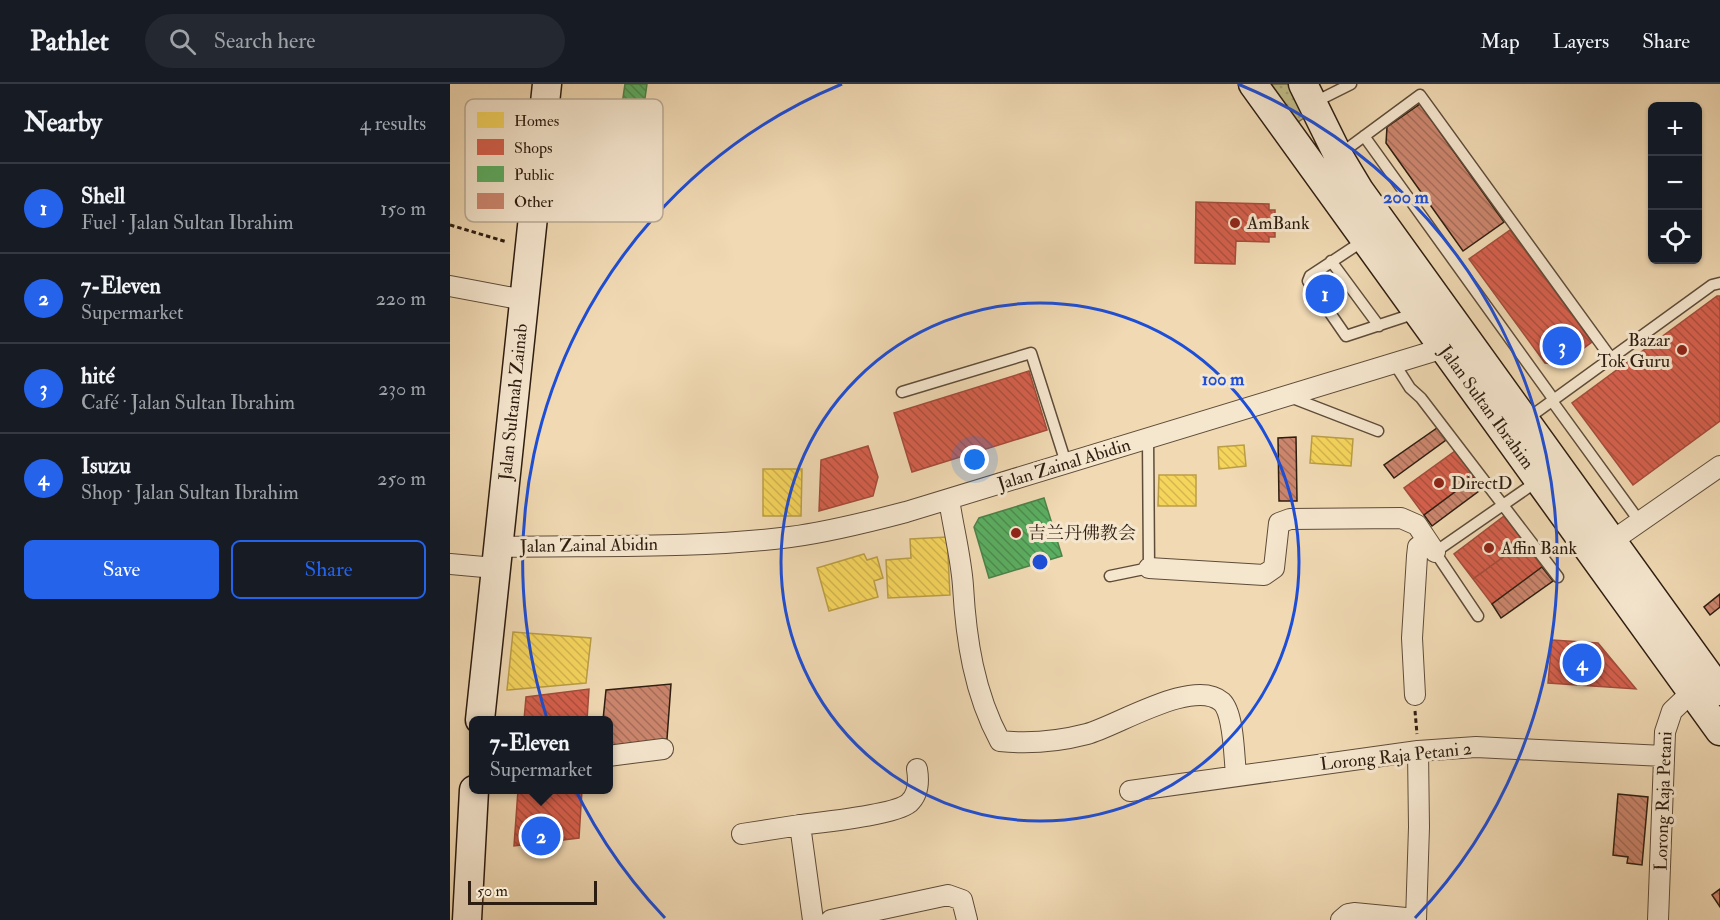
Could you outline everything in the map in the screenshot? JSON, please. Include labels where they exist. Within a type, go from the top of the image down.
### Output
[{"type":"main road","name":"Jalan Sultanah Zainab","points":[[545,99],[547,84]]},
{"type":"main road","name":"Jalan Sultan Ibrahim","points":[[1253,84],[1718,726]]},
{"type":"main road","name":"Jalan Sultan Ibrahim","points":[[1307,94],[1338,156],[1359,190],[1720,691]]},
{"type":"main road","name":"Jalan Sultanah Zainab","points":[[480,716],[532,222]]},
{"type":"main road","points":[[462,909],[474,794]]},
{"type":"street","points":[[450,286],[524,300]]},
{"type":"street","name":"Jalan Zainal Abidin","points":[[450,564],[496,558],[790,537],[850,526],[949,499],[1444,348]]},
{"type":"street","points":[[1612,542],[1720,466]]},
{"type":"street","points":[[949,499],[963,587],[967,640],[985,713],[1000,741],[1022,743],[1087,734],[1162,704],[1191,696],[1209,696],[1222,703],[1230,717],[1236,774]]},
{"type":"street","points":[[1149,568],[1264,575],[1274,568],[1279,523],[1290,519],[1401,518],[1417,525],[1431,547]]},
{"type":"street","points":[[1415,695],[1412,638],[1416,556],[1418,547],[1431,547]]},
{"type":"street","name":"Lorong Raja Petani","points":[[1658,920],[1667,721],[1672,711],[1692,692]]},
{"type":"street","name":"Lorong Raja Petani 2","points":[[1130,791],[1236,774],[1418,751],[1476,747],[1664,756]]},
{"type":"street","points":[[613,755],[663,749]]},
{"type":"street","points":[[1341,920],[1348,914],[1354,913],[1416,919],[1419,827],[1418,751]]},
{"type":"street","points":[[742,834],[897,809],[914,797],[918,787],[917,769]]},
{"type":"street","points":[[800,825],[813,920]]},
{"type":"street","points":[[831,920],[948,895],[962,900],[967,920]]},
{"type":"lane","points":[[1307,94],[1351,84]]},
{"type":"lane","points":[[1338,156],[1420,94],[1611,358]]},
{"type":"lane","points":[[1364,136],[1640,522]]},
{"type":"lane","points":[[1366,239],[1310,276],[1308,281],[1346,336],[1418,312]]},
{"type":"lane","points":[[1331,261],[1379,326]]},
{"type":"lane","points":[[1525,421],[1712,285],[1720,283]]},
{"type":"lane","points":[[902,392],[1031,353],[1066,463]]},
{"type":"lane","points":[[1394,363],[1410,388],[1421,398],[1558,577]]},
{"type":"lane","points":[[1287,396],[1378,431]]},
{"type":"lane","points":[[1110,576],[1149,568],[1148,438]]},
{"type":"lane","points":[[1478,615],[1431,547],[1504,504],[1539,479]]},
{"type":"path","points":[[450,225],[529,249]]},
{"type":"path","points":[[1415,695],[1418,751]]},
{"type":"shaded area","points":[[1267,84],[1291,84],[1304,118],[1295,124]]},
{"type":"building: Homes","points":[[1312,436],[1353,439],[1351,466],[1310,463]]},
{"type":"building: Homes","points":[[1244,445],[1246,466],[1219,469],[1218,447]]},
{"type":"building: Homes","points":[[763,469],[802,469],[801,516],[763,516]]},
{"type":"building: Homes","points":[[1159,475],[1196,475],[1196,506],[1158,506]]},
{"type":"building: Homes","points":[[947,537],[950,595],[888,598],[886,560],[911,558],[910,539]]},
{"type":"building: Homes","points":[[864,554],[867,560],[877,557],[883,578],[874,581],[878,597],[829,611],[817,568]]},
{"type":"building: Homes","points":[[513,632],[591,638],[586,683],[507,690]]},
{"type":"building: Shops","name":"AmBank","points":[[1196,202],[1269,204],[1269,210],[1275,210],[1275,237],[1269,237],[1269,242],[1236,241],[1235,264],[1195,263]]},
{"type":"building: Shops","points":[[1510,230],[1592,342],[1561,365],[1545,363],[1469,259]]},
{"type":"building: Shops","name":"Bazar Tok Guru","points":[[1720,296],[1720,421],[1633,485],[1572,403]]},
{"type":"building: Shops","points":[[1029,371],[1047,430],[912,472],[894,413]]},
{"type":"building: Shops","points":[[868,446],[878,477],[873,496],[819,511],[821,460]]},
{"type":"building: Shops","name":"DirectD","points":[[1455,451],[1475,477],[1424,515],[1404,488]]},
{"type":"building: Shops","name":"Affin Bank","points":[[1504,516],[1524,542],[1473,579],[1454,554]]},
{"type":"building: Shops","points":[[1524,542],[1542,567],[1492,604],[1473,579]]},
{"type":"building: Shops","points":[[1552,640],[1598,643],[1636,689],[1548,683]]},
{"type":"building: Shops","points":[[589,689],[587,716],[524,716],[526,697]]},
{"type":"building: Shops","points":[[518,794],[582,794],[579,838],[514,846]]},
{"type":"building: Public","points":[[625,84],[647,84],[645,99],[623,99]]},
{"type":"building: Public","points":[[1044,498],[1062,556],[989,578],[974,527],[979,518]]},
{"type":"building: Other","points":[[1420,104],[1504,222],[1463,251],[1386,143],[1387,127]]},
{"type":"building: Other","points":[[1437,428],[1446,440],[1394,478],[1384,465]]},
{"type":"building: Other","points":[[1296,437],[1297,501],[1279,501],[1278,438]]},
{"type":"building: Other","points":[[1475,477],[1483,488],[1432,526],[1424,515]]},
{"type":"building: Other","points":[[1542,567],[1553,581],[1501,618],[1492,604]]},
{"type":"building: Other","points":[[1720,594],[1720,607],[1710,615],[1704,607]]},
{"type":"building: Other","points":[[671,684],[667,739],[613,745],[613,716],[603,716],[606,690]]},
{"type":"building: Other","points":[[1618,794],[1648,797],[1642,865],[1627,863],[1628,857],[1613,855]]},
{"type":"building: Other","points":[[1720,889],[1720,907],[1712,895]]},
{"type":"place","name":"AmBank","points":[[1235,223]]},
{"type":"place","name":"Shell","points":[[1325,294]]},
{"type":"place","name":"hité","points":[[1562,346]]},
{"type":"place","name":"Bazar Tok Guru","points":[[1682,350]]},
{"type":"place","name":"DirectD","points":[[1439,483]]},
{"type":"place","name":"吉兰丹佛教会","points":[[1016,533]]},
{"type":"place","name":"Affin Bank","points":[[1489,548]]},
{"type":"place","name":"Isuzu","points":[[1582,663]]},
{"type":"place","name":"7-Eleven","points":[[541,836]]}]
